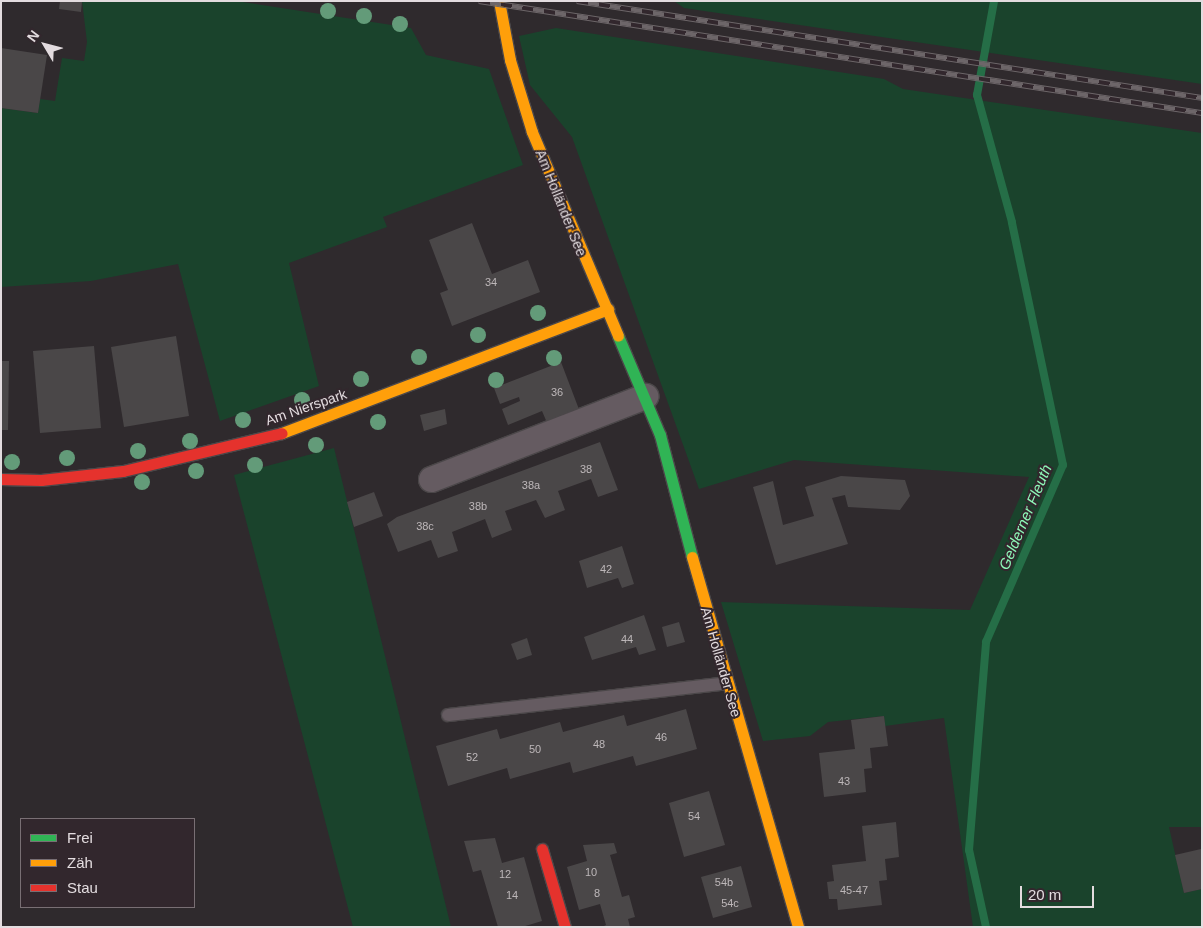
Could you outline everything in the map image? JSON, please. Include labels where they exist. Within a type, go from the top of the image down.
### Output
[{"type":"street","name":"Am Holländer See","points":[[500,1],[510,60],[532,132],[660,435],[727,683],[798,927]]},
{"type":"street","name":"Am Nierspark","points":[[1,479],[41,480],[123,471],[280,434],[608,309]]},
{"type":"street","points":[[432,479],[645,396]]},
{"type":"street","points":[[542,849],[565,927]]},
{"type":"lane","points":[[448,715],[727,683]]},
{"type":"green space","points":[[82,1],[236,1],[411,28],[426,55],[489,69],[523,165],[383,217],[387,227],[289,263],[319,386],[220,421],[178,264],[91,281],[1,287],[1,108],[38,113],[40,99],[55,101],[62,58],[84,61],[87,42]]},
{"type":"green space","points":[[674,1],[1202,1],[1202,84],[684,8]]},
{"type":"green space","points":[[556,28],[884,79],[903,89],[1202,133],[1202,827],[1169,827],[1184,893],[1202,889],[1202,927],[973,927],[944,718],[885,726],[884,716],[828,722],[810,736],[763,741],[721,602],[970,610],[1029,477],[794,460],[699,489],[572,137],[530,85],[519,36]]},
{"type":"green space","points":[[334,448],[451,927],[353,927],[234,475]]},
{"type":"building","points":[[60,1],[82,1],[81,12],[59,9]]},
{"type":"building","points":[[1,48],[47,55],[38,113],[1,108]]},
{"type":"building","points":[[472,223],[492,274],[528,260],[540,292],[452,326],[440,293],[448,290],[429,240]]},
{"type":"building","points":[[176,336],[189,416],[124,427],[111,347]]},
{"type":"building","points":[[94,346],[101,428],[40,433],[33,351]]},
{"type":"building","points":[[1,361],[9,361],[8,430],[1,430]]},
{"type":"building","points":[[561,362],[580,412],[548,425],[542,411],[508,425],[502,409],[520,401],[519,397],[500,404],[494,388]]},
{"type":"building","points":[[445,409],[447,424],[424,431],[420,415]]},
{"type":"building","points":[[600,442],[618,490],[598,497],[591,479],[558,491],[565,510],[545,518],[536,500],[505,511],[512,530],[492,538],[485,519],[452,532],[458,551],[438,558],[431,540],[398,552],[387,524],[397,517]]},
{"type":"building","points":[[841,476],[905,480],[910,496],[900,510],[848,507],[845,495],[832,498],[848,544],[776,565],[753,487],[773,481],[783,525],[814,516],[805,487]]},
{"type":"building","points":[[374,492],[383,516],[354,527],[347,502]]},
{"type":"building","points":[[622,546],[634,584],[622,588],[618,578],[587,588],[579,561]]},
{"type":"building","points":[[644,615],[656,650],[639,655],[636,647],[592,660],[584,637]]},
{"type":"building","points":[[679,622],[685,642],[667,647],[662,627]]},
{"type":"building","points":[[527,638],[532,655],[517,660],[511,644]]},
{"type":"building","points":[[686,709],[697,749],[636,766],[633,756],[573,773],[570,762],[510,779],[507,768],[448,786],[436,746],[497,729],[500,739],[560,722],[563,732],[624,715],[627,726]]},
{"type":"building","points":[[884,716],[888,746],[870,748],[872,768],[864,769],[866,792],[824,797],[819,753],[855,749],[851,720]]},
{"type":"building","points":[[709,791],[725,845],[684,857],[669,803]]},
{"type":"building","points":[[896,822],[899,857],[885,859],[887,880],[879,881],[882,905],[838,910],[837,899],[829,899],[827,882],[834,881],[832,865],[866,861],[862,826]]},
{"type":"building","points":[[495,838],[502,863],[524,857],[542,921],[522,927],[498,927],[481,870],[473,872],[464,841]]},
{"type":"building","points":[[614,843],[617,853],[610,855],[622,897],[629,895],[635,917],[628,919],[630,927],[602,927],[606,925],[600,904],[579,910],[567,867],[587,861],[583,845]]},
{"type":"building","points":[[1201,849],[1202,889],[1184,893],[1175,855]]},
{"type":"building","points":[[741,866],[752,907],[713,918],[701,877]]},
{"type":"waterway","name":"Gelderner Fleuth","points":[[986,927],[969,850],[986,642],[1063,465],[1012,222],[977,95],[994,1]]},
{"type":"railway","points":[[479,1],[1202,113]]},
{"type":"railway","points":[[577,1],[1202,98]]},
{"type":"traffic: fast","points":[[618,336],[660,435],[692,557]]},
{"type":"traffic: slow","points":[[499,1],[510,60],[532,132],[618,336]]},
{"type":"traffic: slow","points":[[282,433],[608,309]]},
{"type":"traffic: slow","points":[[692,557],[798,927]]},
{"type":"traffic: jam","points":[[1,479],[41,480],[123,471],[282,433]]},
{"type":"traffic: jam","points":[[542,849],[565,927]]}]
